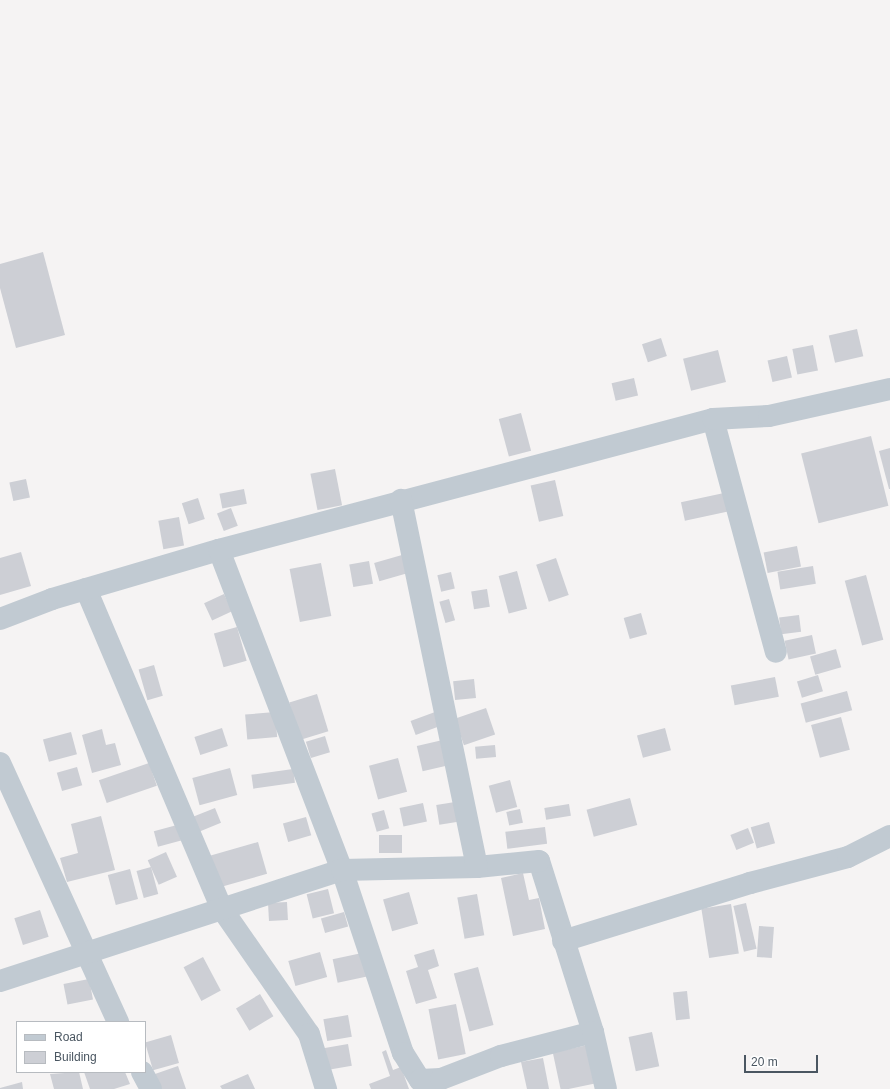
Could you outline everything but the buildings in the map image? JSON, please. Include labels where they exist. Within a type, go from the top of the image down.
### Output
[{"type":"street","points":[[0,619],[86,589],[219,550],[401,500],[713,419],[769,416],[890,389]]},
{"type":"street","points":[[713,419],[776,652]]},
{"type":"street","points":[[401,500],[477,868]]},
{"type":"street","points":[[219,550],[342,870],[402,1053],[420,1080],[441,1079],[501,1056],[593,1032]]},
{"type":"street","points":[[86,589],[222,909],[309,1034],[326,1089]]},
{"type":"street","points":[[0,764],[85,955],[118,1021]]},
{"type":"street","points":[[562,941],[750,883],[848,856],[890,836]]},
{"type":"street","points":[[0,981],[85,955],[342,870],[477,868],[539,861],[562,941],[593,1032],[606,1089]]},
{"type":"street","points":[[143,1073],[151,1089]]}]
